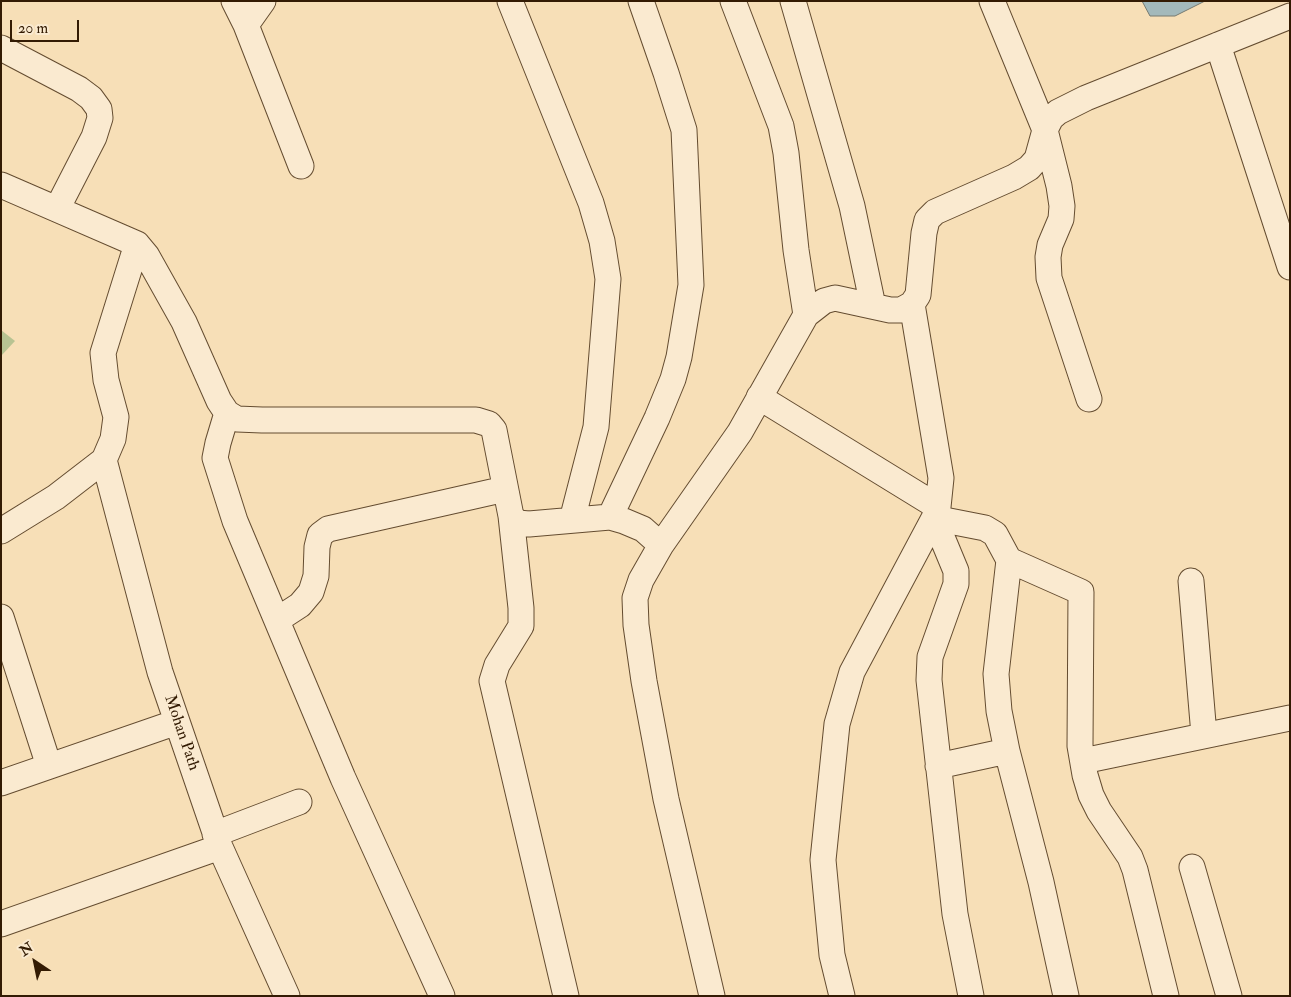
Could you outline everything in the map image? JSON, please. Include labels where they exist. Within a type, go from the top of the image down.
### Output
[{"type":"street","points":[[234,1],[246,25],[301,166]]},
{"type":"street","points":[[246,25],[263,1]]},
{"type":"street","points":[[510,1],[591,203],[602,241],[608,279],[596,427],[572,520]]},
{"type":"street","points":[[610,517],[657,418],[673,379],[679,357],[691,285],[684,130],[640,1]]},
{"type":"street","points":[[733,1],[781,126],[806,315]]},
{"type":"street","points":[[793,1],[852,206],[873,306]]},
{"type":"street","points":[[992,1],[1044,130],[1059,186],[1062,219],[1050,245],[1048,257],[1049,278],[1089,400]]},
{"type":"street","points":[[712,996],[666,799],[644,681],[636,625],[635,598],[641,580],[661,545],[740,432],[806,315],[824,302],[835,298],[901,310],[912,304],[918,295],[927,220],[936,212],[1014,177],[1029,168],[1037,159],[1044,130],[1050,118],[1086,98],[1290,16]]},
{"type":"street","points":[[1218,46],[1290,267]]},
{"type":"street","points":[[1,48],[79,89],[91,98],[99,109],[100,118],[94,137],[57,209]]},
{"type":"street","points":[[1,186],[137,244],[147,256],[184,322],[219,401],[227,413],[237,419],[476,420],[489,424],[494,430],[511,516],[521,608],[521,626],[497,664],[492,681],[566,996]]},
{"type":"street","points":[[1,531],[56,497],[104,460],[113,439],[116,417],[106,380],[103,353],[137,244]]},
{"type":"street","points":[[842,996],[832,955],[823,860],[837,724],[852,672],[936,512],[941,478],[912,304]]},
{"type":"street","points":[[759,398],[936,512],[985,528],[995,534],[1009,560],[996,674],[999,711],[1007,751],[1041,882],[1066,996]]},
{"type":"street","points":[[227,413],[218,443],[216,458],[235,521],[343,778],[442,996]]},
{"type":"street","name":"Mohan Path","points":[[104,460],[160,672],[177,722],[218,840],[287,996]]},
{"type":"street","points":[[277,620],[300,605],[311,592],[316,576],[317,547],[320,535],[328,529],[505,489]]},
{"type":"street","points":[[936,512],[956,570],[956,584],[930,656],[929,680],[955,914],[972,996]]},
{"type":"street","points":[[511,516],[518,523],[529,524],[610,517],[643,529],[661,545]]},
{"type":"street","points":[[1009,560],[1081,592],[1080,746],[1083,761],[1091,795],[1098,811],[1120,840],[1135,870],[1166,996]]},
{"type":"street","points":[[1191,581],[1204,735]]},
{"type":"street","points":[[1,617],[49,766]]},
{"type":"street","points":[[1083,761],[1290,718]]},
{"type":"street","points":[[1,783],[177,722]]},
{"type":"street","points":[[938,766],[1007,751]]},
{"type":"street","points":[[1,924],[218,840],[299,802]]},
{"type":"street","points":[[1192,867],[1229,996]]},
{"type":"green space","points":[[1,330],[15,341],[1,356]]},
{"type":"shaded area","points":[[1142,1],[1205,1],[1175,16],[1150,16]]}]
